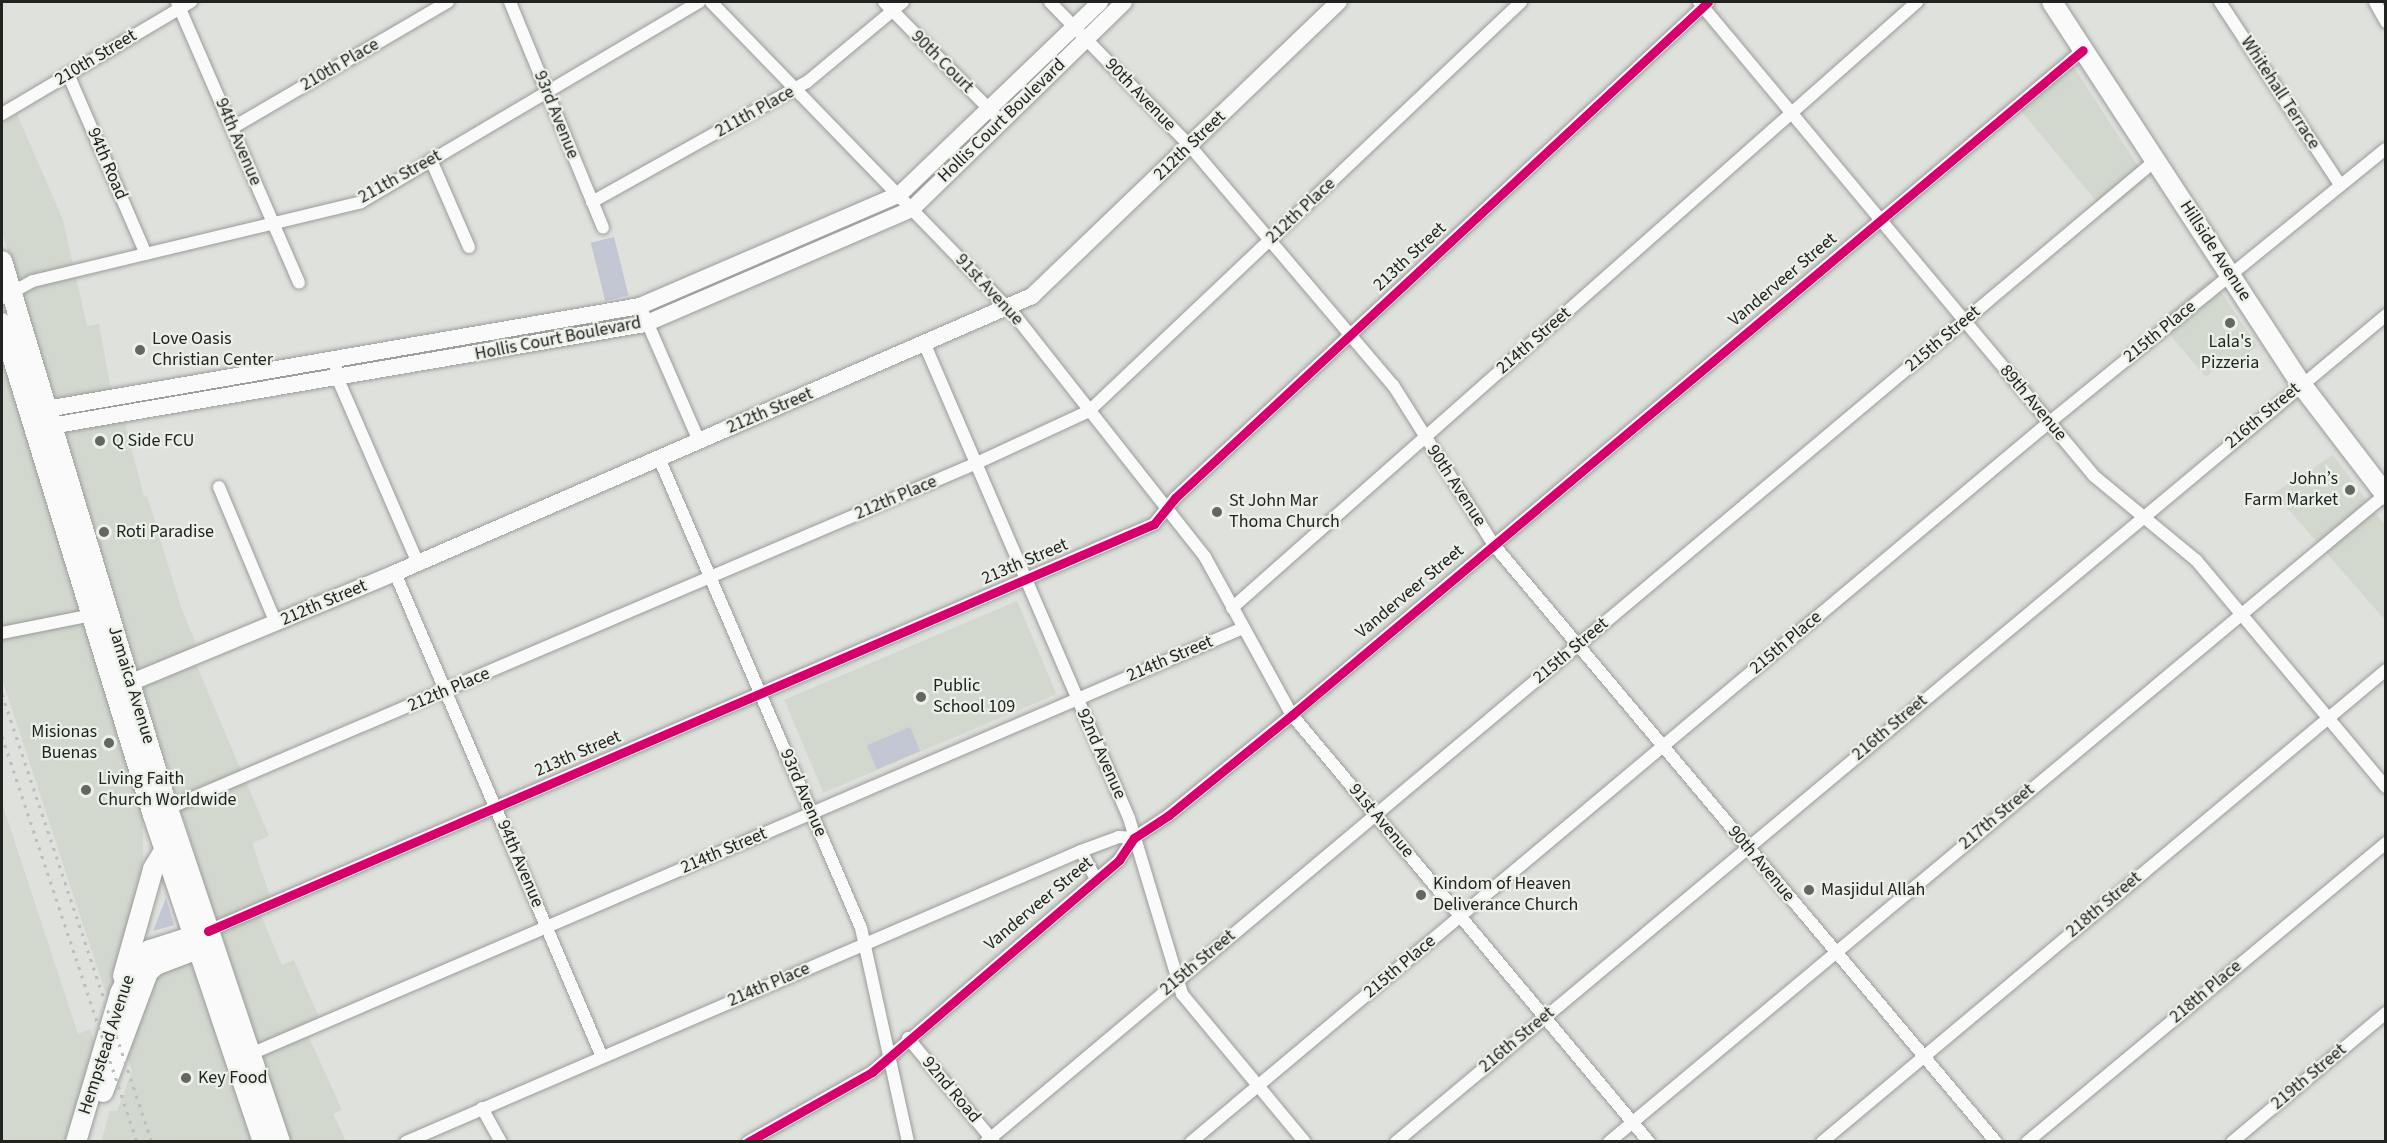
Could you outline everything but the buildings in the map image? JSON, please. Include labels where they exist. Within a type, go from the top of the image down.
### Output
[{"type":"main road","name":"Hollis Court Boulevard","points":[[42,419],[188,404],[265,390],[442,338],[640,306],[900,194],[1100,2]]},
{"type":"main road","name":"Hollis Court Boulevard","points":[[42,419],[183,384],[261,371],[446,360],[645,324],[912,209],[1124,2]]},
{"type":"main road","name":"212th Street","points":[[123,686],[395,573],[1008,309],[1032,296],[1339,2]]},
{"type":"main road","name":"Hillside Avenue","points":[[2052,2],[2301,384],[2385,494]]},
{"type":"main road","points":[[819,229],[826,246]]},
{"type":"main road","name":"Jamaica Avenue","points":[[2,261],[7,295],[42,419],[161,812],[201,907],[200,938]]},
{"type":"main road","points":[[728,268],[736,284]]},
{"type":"main road","points":[[543,322],[549,342]]},
{"type":"main road","name":"Jamaica Avenue","points":[[2,323],[42,419]]},
{"type":"main road","points":[[442,338],[446,360]]},
{"type":"main road","points":[[261,371],[265,390]]},
{"type":"main road","points":[[183,384],[188,404]]},
{"type":"main road","name":"Jamaica Avenue","points":[[161,812],[165,849],[244,1057],[280,1142]]},
{"type":"main road","points":[[120,993],[153,869],[165,849]]},
{"type":"main road","name":"Hempstead Avenue","points":[[82,1142],[150,970],[200,938]]},
{"type":"main road","name":"Hempstead Avenue","points":[[76,1142],[120,993],[132,969],[146,954],[200,938]]},
{"type":"main road","name":"Jamaica Avenue","points":[[244,1057],[263,1142]]},
{"type":"street","name":"210th Place","points":[[232,128],[448,2]]},
{"type":"street","name":"93rd Avenue","points":[[510,2],[603,228]]},
{"type":"street","name":"211th Street","points":[[7,295],[33,281],[361,202],[699,2]]},
{"type":"street","name":"91st Avenue","points":[[711,2],[900,194],[1008,309],[1205,557],[1232,608]]},
{"type":"street","name":"211th Place","points":[[592,202],[796,89],[888,6],[903,2]]},
{"type":"street","name":"90th Avenue","points":[[1050,2],[1190,146],[1393,385],[1493,544],[1922,1057],[1996,1142]]},
{"type":"street","name":"212th Place","points":[[161,812],[977,463],[1089,411],[1521,2]]},
{"type":"street","name":"214th Street","points":[[1232,608],[1917,2]]},
{"type":"street","name":"Whitehall Terrace","points":[[2220,2],[2340,185]]},
{"type":"street","points":[[2375,2],[2385,22]]},
{"type":"street","name":"89th Avenue","points":[[1703,3],[1879,221],[2094,476],[2196,560],[2385,787]]},
{"type":"street","name":"213th Street","points":[[200,938],[495,808],[1154,524],[1350,335],[1703,3]]},
{"type":"street","name":"94th Avenue","points":[[183,4],[232,128],[298,283]]},
{"type":"street","name":"210th Street","points":[[2,114],[183,4]]},
{"type":"street","name":"90th Court","points":[[888,6],[1001,121]]},
{"type":"street","name":"Vanderveer Street","points":[[748,1142],[872,1072],[908,1038],[1119,860],[1134,838],[1168,816],[1292,715],[2084,50]]},
{"type":"street","name":"94th Road","points":[[68,74],[146,254]]},
{"type":"street","name":"215th Place","points":[[1191,1142],[2049,423],[2385,149]]},
{"type":"street","points":[[431,160],[469,247]]},
{"type":"street","name":"215th Street","points":[[990,1140],[1177,980],[2156,160]]},
{"type":"street","points":[[640,306],[645,324],[699,441]]},
{"type":"street","name":"216th Street","points":[[1395,1142],[2385,315]]},
{"type":"street","name":"92nd Avenue","points":[[925,345],[1130,818],[1134,838],[1182,994],[1305,1142]]},
{"type":"street","points":[[336,368],[418,563]]},
{"type":"street","name":"93rd Avenue","points":[[659,458],[861,928],[891,1054],[908,1142]]},
{"type":"street","points":[[219,486],[276,622]]},
{"type":"street","name":"217th Street","points":[[1609,1142],[2385,494]]},
{"type":"street","name":"94th Avenue","points":[[395,573],[602,1057]]},
{"type":"street","points":[[1232,608],[1243,628]]},
{"type":"street","points":[[2,633],[101,613]]},
{"type":"street","name":"91st Avenue","points":[[1243,628],[1292,715],[1649,1142]]},
{"type":"street","name":"214th Street","points":[[244,1057],[1243,628]]},
{"type":"street","name":"218th Street","points":[[1822,1142],[2385,670]]},
{"type":"street","name":"214th Place","points":[[406,1142],[1081,851],[1119,837],[1134,838]]},
{"type":"street","name":"218th Place","points":[[2027,1142],[2385,843]]},
{"type":"street","name":"Vanderveer Street","points":[[1081,851],[1095,878]]},
{"type":"street","name":"219th Street","points":[[2232,1142],[2385,1013]]},
{"type":"street","name":"92nd Road","points":[[908,1038],[990,1140]]},
{"type":"street","points":[[482,1108],[501,1142]]},
{"type":"shaded area","points":[[2066,55],[2147,180],[2106,213],[2013,101]]},
{"type":"shaded area","points":[[17,114],[63,220],[87,326],[99,324],[111,390],[55,399],[2,232],[2,124]]},
{"type":"shaded area","points":[[614,237],[629,295],[605,301],[591,243]]},
{"type":"shaded area","points":[[2211,277],[2257,346],[2238,361],[2233,356],[2206,377],[2158,321]]},
{"type":"shaded area","points":[[2,347],[137,791],[143,821],[143,859],[138,896],[108,1000],[2,679]]},
{"type":"shaded area","points":[[123,415],[144,497],[147,496],[181,607],[198,649],[191,652],[269,836],[252,843],[270,896],[256,904],[282,965],[294,960],[319,1017],[303,1024],[342,1110],[333,1114],[346,1141],[289,1141],[181,812],[64,429]]},
{"type":"shaded area","points":[[2333,455],[2385,525],[2385,620],[2274,493]]},
{"type":"shaded area","name":"Public School 109","points":[[1017,601],[1056,694],[824,793],[784,700]]},
{"type":"shaded area","points":[[910,727],[920,751],[877,769],[867,745]]},
{"type":"shaded area","points":[[2,803],[78,1034],[90,1029],[96,1047],[64,1141],[2,1141]]},
{"type":"shaded area","points":[[166,898],[174,925],[153,931]]},
{"type":"shaded area","points":[[196,955],[254,1141],[101,1142],[110,1111],[117,1111],[132,1071],[126,1052],[158,971]]},
{"type":"railway","points":[[2,694],[152,1142]]},
{"type":"railway","points":[[2,736],[137,1142]]},
{"type":"cycle path","points":[[208,931],[1154,524],[1175,498],[1708,2]]},
{"type":"cycle path","points":[[748,1142],[872,1072],[1119,860],[1134,838],[1169,815],[1292,715],[2083,50]]},
{"type":"place","name":"Lala's Pizzeria","points":[[2230,323]]},
{"type":"place","name":"Love Oasis Christian Center","points":[[140,350]]},
{"type":"place","name":"Q Side FCU","points":[[100,441]]},
{"type":"place","name":"John’s Farm Market","points":[[2350,490]]},
{"type":"place","name":"St John Mar Thoma Church","points":[[1217,512]]},
{"type":"place","name":"Roti Paradise","points":[[104,532]]},
{"type":"place","name":"Public School 109","points":[[921,697]]},
{"type":"place","name":"Misionas Buenas","points":[[109,743]]},
{"type":"place","name":"Living Faith Church Worldwide","points":[[86,790]]},
{"type":"place","name":"Masjidul Allah","points":[[1809,890]]},
{"type":"place","name":"Kindom of Heaven Deliverance Church","points":[[1421,895]]},
{"type":"place","name":"Key Food","points":[[186,1078]]}]
